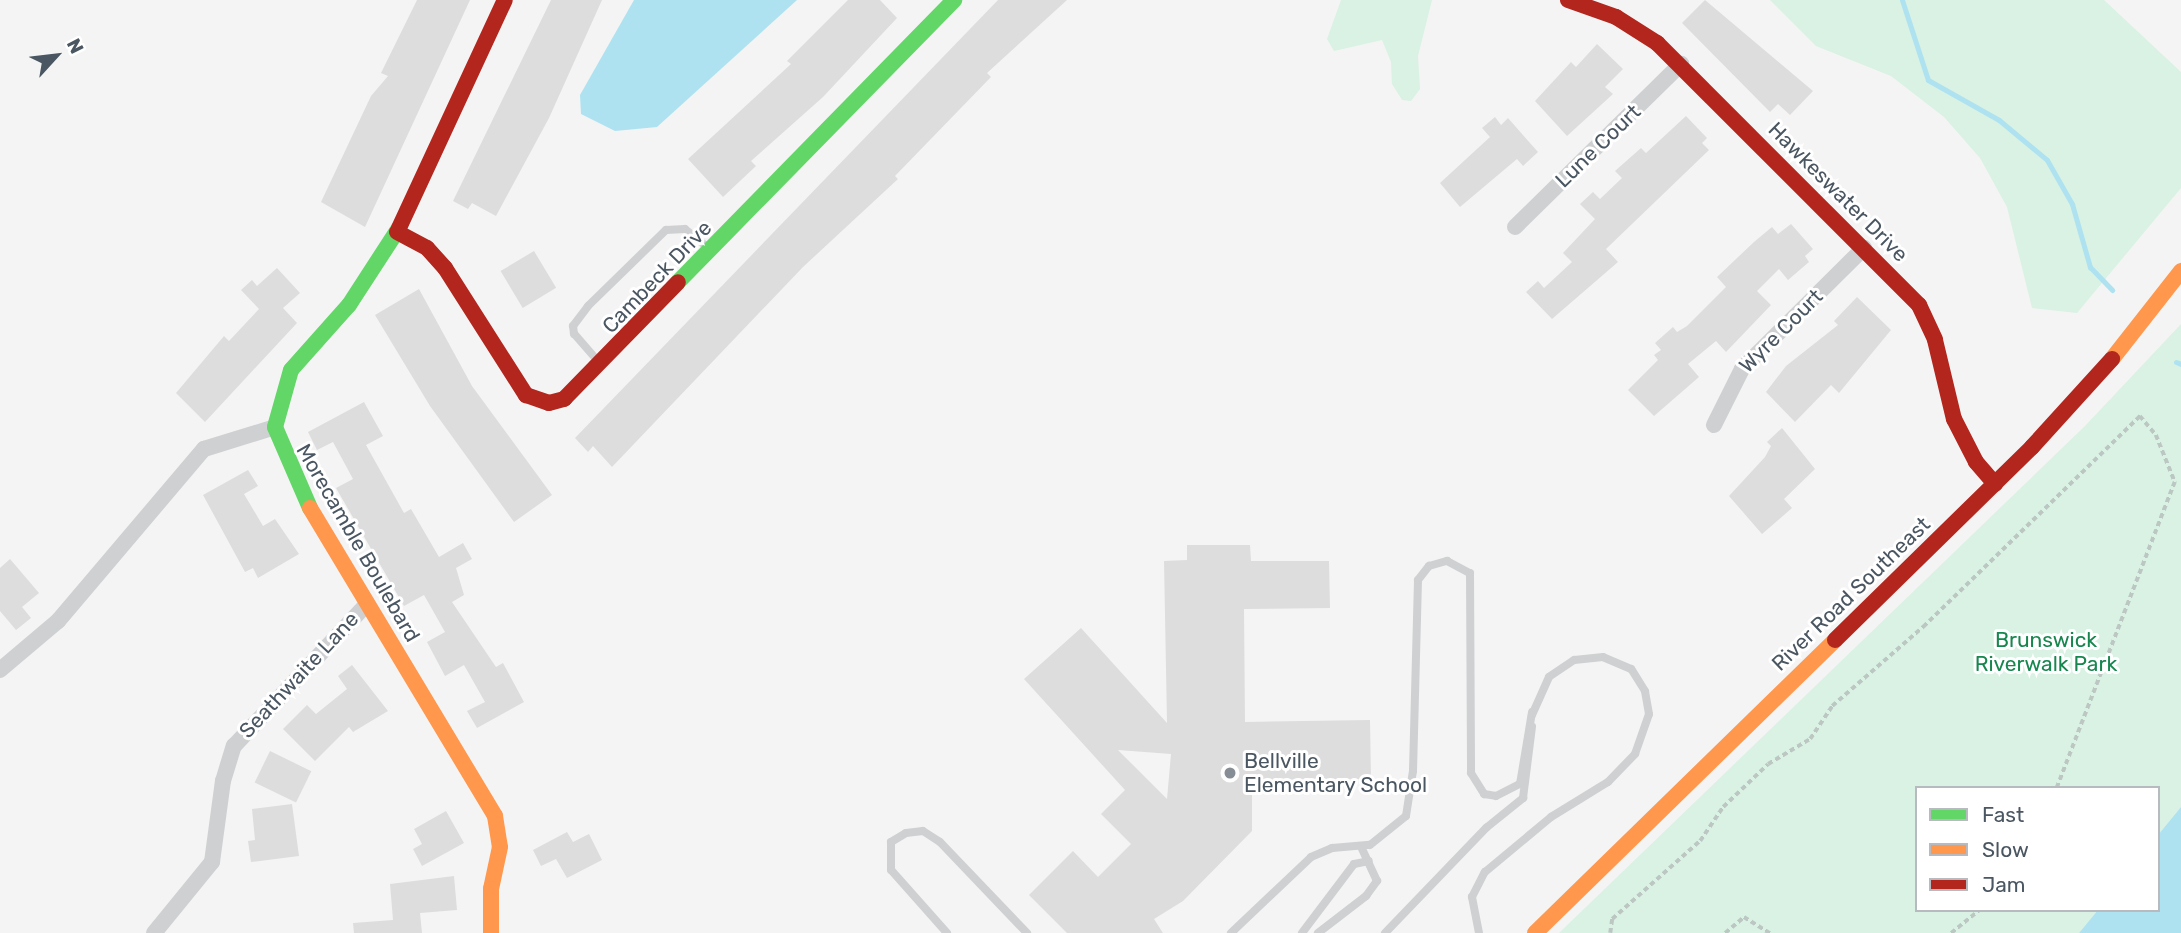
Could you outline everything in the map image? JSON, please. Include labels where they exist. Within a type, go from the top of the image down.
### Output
[{"type":"street","name":"Morecamble Boulebard","points":[[491,933],[491,889],[500,847],[495,816],[284,464],[275,427],[291,370],[349,305],[397,232],[505,0]]},
{"type":"street","name":"Cambeck Drive","points":[[397,232],[436,257],[526,395],[549,403],[564,399],[602,364],[954,0]]},
{"type":"street","name":"Hawkeswater Drive","points":[[1568,0],[1635,26],[1681,64],[1864,248],[1928,320],[1954,419],[1976,462],[1995,484]]},
{"type":"street","name":"Lune Court","points":[[1515,227],[1681,64]]},
{"type":"street","name":"Wyre Court","points":[[1714,425],[1742,369],[1864,248]]},
{"type":"street","name":"River Road Southeast","points":[[1535,933],[1995,484],[2137,331],[2181,271]]},
{"type":"street","points":[[0,670],[58,621],[204,449],[275,427]]},
{"type":"street","name":"Seathwaite Lane","points":[[154,933],[212,862],[223,781],[234,746],[366,604]]},
{"type":"lane","points":[[602,364],[574,334],[573,326],[588,306],[666,230],[685,229],[710,251]]},
{"type":"lane","points":[[1231,933],[1311,857],[1361,846],[1381,838],[1409,807],[1418,580],[1429,566],[1447,561],[1470,573],[1471,773],[1484,793],[1496,796],[1520,784],[1532,712],[1549,677],[1574,660],[1603,657],[1631,669],[1645,691],[1649,714],[1635,754],[1608,782],[1551,817],[1485,872],[1472,897],[1479,933]]},
{"type":"lane","points":[[1385,933],[1486,828],[1523,798],[1532,712]]},
{"type":"lane","points":[[947,933],[903,889],[891,870],[891,842],[906,833],[923,831],[940,842],[1027,933]]},
{"type":"lane","points":[[1318,933],[1366,897],[1377,881],[1361,846]]},
{"type":"lane","points":[[1302,933],[1354,864],[1369,861]]},
{"type":"path","points":[[1610,933],[1612,919],[1700,841],[1732,799],[1768,764],[1810,739],[1832,706],[1923,627],[2140,416],[2156,435],[2175,482],[2058,786]]},
{"type":"path","points":[[1951,933],[1977,912]]},
{"type":"path","points":[[1725,933],[1744,917],[1770,933]]},
{"type":"green space","points":[[1341,0],[1432,0],[1418,56],[1420,89],[1411,101],[1402,100],[1392,84],[1391,62],[1382,40],[1334,51],[1327,39]]},
{"type":"green space","points":[[1770,0],[2104,0],[2181,72],[2181,188],[2077,313],[2032,308],[2007,207],[1980,158],[1944,117],[1891,76],[1816,46]]},
{"type":"green space","name":"Brunswick Riverwalk Park","points":[[2181,324],[2181,807],[2160,833],[2160,786],[1915,786],[1915,912],[2096,912],[2079,933],[1559,933],[2085,426]]},
{"type":"water","points":[[634,0],[797,0],[657,127],[615,131],[581,114],[580,95]]},
{"type":"water","points":[[2181,807],[2181,933],[2079,933],[2096,912],[2160,912],[2160,833]]},
{"type":"building","points":[[417,0],[470,0],[365,227],[321,202],[371,96],[388,76],[381,73]]},
{"type":"building","points":[[551,0],[602,0],[549,118],[496,216],[472,203],[468,209],[453,201]]},
{"type":"building","points":[[848,0],[880,0],[897,18],[823,97],[751,161],[756,166],[723,197],[688,159],[791,64],[787,61]]},
{"type":"building","points":[[998,0],[1067,0],[987,73],[991,77],[895,176],[898,179],[803,267],[612,467],[593,446],[588,452],[575,438]]},
{"type":"building","points":[[1705,0],[1813,91],[1790,115],[1778,104],[1770,112],[1682,23]]},
{"type":"building","points":[[1597,44],[1623,69],[1605,87],[1613,94],[1567,136],[1535,101],[1571,62],[1576,67]]},
{"type":"building","points":[[1686,116],[1707,138],[1702,143],[1709,150],[1606,249],[1618,262],[1552,319],[1526,292],[1538,281],[1544,288],[1572,262],[1563,253],[1595,219],[1580,204],[1593,192],[1600,199],[1622,178],[1615,171],[1641,148],[1646,153]]},
{"type":"building","points":[[1495,117],[1501,125],[1508,118],[1538,152],[1523,166],[1517,159],[1460,207],[1440,183],[1490,137],[1482,128]]},
{"type":"building","points":[[1791,224],[1813,249],[1805,256],[1809,262],[1788,280],[1779,269],[1757,291],[1771,305],[1726,352],[1716,341],[1688,364],[1699,377],[1654,416],[1628,390],[1658,360],[1654,355],[1661,350],[1655,343],[1673,327],[1677,332],[1687,326],[1726,287],[1717,277],[1754,242],[1772,227],[1778,234]]},
{"type":"building","points":[[534,251],[556,288],[523,308],[501,271]]},
{"type":"building","points":[[277,268],[300,293],[283,308],[297,323],[205,422],[176,393],[224,336],[229,341],[259,309],[241,290],[252,280],[257,286]]},
{"type":"building","points":[[419,289],[472,386],[552,495],[514,522],[430,406],[375,315]]},
{"type":"building","points":[[1857,297],[1891,330],[1839,393],[1831,385],[1795,422],[1766,392],[1786,366],[1838,325],[1834,321]]},
{"type":"building","points":[[364,402],[383,436],[366,445],[404,513],[411,509],[439,557],[463,543],[472,559],[456,568],[464,595],[452,602],[496,667],[503,663],[524,702],[477,728],[467,711],[485,702],[464,665],[445,676],[427,642],[445,632],[424,595],[404,606],[336,488],[353,479],[333,442],[317,450],[308,432]]},
{"type":"building","points":[[1782,428],[1815,469],[1784,499],[1792,508],[1762,534],[1729,496],[1765,457],[1771,446],[1767,442]]},
{"type":"building","points":[[248,470],[258,486],[244,494],[263,526],[275,519],[299,554],[258,578],[253,568],[245,572],[203,495]]},
{"type":"building","name":"Bellville Elementary School","points":[[1187,545],[1250,545],[1251,561],[1329,561],[1330,608],[1244,609],[1245,722],[1370,720],[1371,779],[1252,780],[1252,831],[1183,901],[1154,919],[1163,933],[1067,933],[1029,895],[1073,851],[1098,877],[1131,844],[1101,814],[1125,790],[1024,679],[1081,628],[1167,723],[1164,561],[1187,560]],"holes":[[[1118,750],[1171,754],[1167,799]]]},
{"type":"building","points":[[10,559],[39,593],[22,607],[31,618],[16,630],[0,611],[0,568]]},
{"type":"building","points":[[352,665],[388,711],[353,732],[349,727],[315,761],[283,729],[307,705],[316,714],[347,689],[338,676]]},
{"type":"building","points":[[270,751],[311,771],[296,803],[255,782]]},
{"type":"building","points":[[292,804],[299,856],[251,862],[248,841],[255,840],[252,809]]},
{"type":"building","points":[[446,811],[464,843],[422,866],[413,849],[422,844],[414,829]]},
{"type":"building","points":[[567,832],[573,842],[589,834],[602,860],[567,878],[556,859],[541,866],[533,850]]},
{"type":"building","points":[[454,876],[457,910],[420,913],[422,933],[354,933],[353,923],[393,920],[390,884]]},
{"type":"waterway","points":[[1902,0],[1928,80],[1999,120],[2047,160],[2072,204],[2090,267],[2112,290]]},
{"type":"waterway","points":[[2176,362],[2181,364]]},
{"type":"traffic: fast","points":[[678,282],[954,0]]},
{"type":"traffic: fast","points":[[310,508],[275,427],[291,370],[349,305],[399,228]]},
{"type":"traffic: slow","points":[[2112,359],[2181,271]]},
{"type":"traffic: slow","points":[[310,508],[495,816],[500,847],[491,889],[491,933]]},
{"type":"traffic: slow","points":[[1535,933],[1835,640]]},
{"type":"traffic: jam","points":[[399,228],[505,0]]},
{"type":"traffic: jam","points":[[1568,0],[1616,17],[1657,43],[1919,305],[1935,340],[1954,419],[1976,462],[1995,484]]},
{"type":"traffic: jam","points":[[397,232],[427,248],[445,268],[526,395],[549,403],[564,399],[678,282]]},
{"type":"traffic: jam","points":[[1835,640],[2032,447],[2112,359]]},
{"type":"place","name":"Bellville Elementary School","points":[[1230,773]]}]
